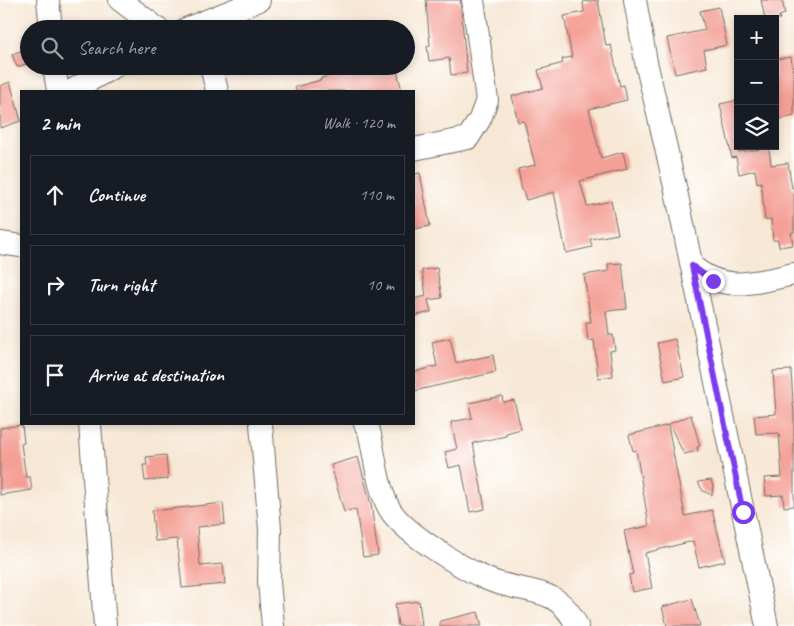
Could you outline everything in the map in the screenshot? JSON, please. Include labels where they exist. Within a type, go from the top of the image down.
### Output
[{"type":"street","points":[[48,0],[49,20]]},
{"type":"street","points":[[120,0],[146,20]]},
{"type":"street","points":[[212,20],[258,0]]},
{"type":"street","points":[[415,149],[468,138],[480,119],[487,100],[473,0]]},
{"type":"street","points":[[635,0],[646,62],[692,266],[767,626]]},
{"type":"street","points":[[55,75],[58,90]]},
{"type":"street","points":[[73,90],[99,75]]},
{"type":"street","points":[[213,75],[217,90]]},
{"type":"street","points":[[0,243],[20,246]]},
{"type":"street","points":[[692,266],[713,281],[736,283],[756,282],[794,274]]},
{"type":"street","points":[[90,425],[105,626]]},
{"type":"street","points":[[261,425],[270,529],[269,582],[273,626]]},
{"type":"street","points":[[366,425],[369,431],[384,495],[389,509],[399,522],[447,557],[488,579],[548,595],[562,602],[571,612],[577,626]]},
{"type":"building","points":[[426,0],[460,0],[467,73],[451,75],[449,58],[429,61],[427,46],[430,46]]},
{"type":"building","points":[[598,0],[606,46],[611,45],[620,86],[624,85],[627,100],[589,109],[601,158],[623,152],[627,169],[580,181],[587,206],[611,201],[618,234],[590,239],[592,247],[566,253],[554,192],[526,200],[522,191],[518,169],[535,165],[524,121],[518,122],[512,96],[543,88],[538,70],[563,63],[562,59],[572,57],[564,16],[584,12],[583,2]]},
{"type":"building","points":[[761,0],[782,0],[785,14],[779,16],[764,15]]},
{"type":"building","points":[[719,7],[727,45],[704,50],[707,67],[675,74],[667,38],[705,30],[700,11]]},
{"type":"building","points":[[20,51],[20,66],[17,67],[12,54]]},
{"type":"building","points":[[791,57],[794,79],[794,116],[779,119],[779,60]]},
{"type":"building","points":[[334,75],[398,75],[402,90],[296,90],[295,87],[321,80],[321,78]]},
{"type":"building","points":[[10,82],[20,121],[0,128],[0,86]]},
{"type":"building","points":[[734,101],[734,150],[738,150],[738,152],[769,150],[771,165],[788,163],[792,188],[794,188],[794,232],[791,233],[793,245],[779,247],[778,240],[773,240],[771,219],[765,220],[761,182],[757,183],[755,170],[739,174],[736,157],[732,158],[720,104]]},
{"type":"building","points":[[420,173],[430,226],[415,229],[415,174]]},
{"type":"building","points":[[622,263],[627,309],[606,311],[609,335],[613,335],[615,350],[610,351],[613,376],[598,378],[594,340],[588,341],[586,322],[591,322],[584,275],[609,271],[608,264]]},
{"type":"building","points":[[437,268],[442,298],[428,300],[431,312],[415,316],[415,299],[426,296],[422,270]]},
{"type":"building","points":[[450,338],[456,363],[493,355],[496,372],[415,391],[415,372],[437,366],[432,342]]},
{"type":"building","points":[[675,339],[684,377],[665,381],[657,343]]},
{"type":"building","points":[[791,370],[794,416],[794,506],[784,507],[783,495],[766,496],[764,478],[782,477],[779,433],[756,434],[754,416],[776,414],[773,371]]},
{"type":"building","points":[[502,396],[503,402],[514,400],[521,429],[506,433],[506,436],[473,443],[485,509],[470,512],[461,465],[449,468],[445,452],[457,449],[451,422],[472,418],[469,403]]},
{"type":"building","points":[[691,415],[700,446],[697,447],[698,451],[684,454],[669,424]]},
{"type":"building","points":[[22,425],[24,443],[21,444],[26,477],[30,477],[32,490],[0,495],[0,428]]},
{"type":"building","points":[[668,425],[685,516],[712,510],[725,561],[699,567],[693,541],[645,553],[652,588],[632,592],[629,575],[633,574],[624,531],[649,526],[636,450],[633,451],[629,435]]},
{"type":"building","points":[[166,455],[168,479],[145,481],[143,465],[147,465],[146,457]]},
{"type":"building","points":[[358,457],[371,504],[378,555],[363,557],[356,509],[344,512],[331,465]]},
{"type":"building","points":[[711,480],[713,486],[712,495],[703,491],[698,482]]},
{"type":"building","points":[[223,503],[225,524],[197,527],[200,566],[223,564],[225,584],[182,588],[177,539],[155,541],[152,511]]},
{"type":"building","points":[[692,599],[700,626],[667,626],[662,607]]},
{"type":"building","points":[[419,601],[422,626],[398,626],[395,604]]},
{"type":"building","points":[[478,612],[482,626],[440,626],[440,621]]},
{"type":"route","points":[[713,281],[692,266],[743,512]]}]
